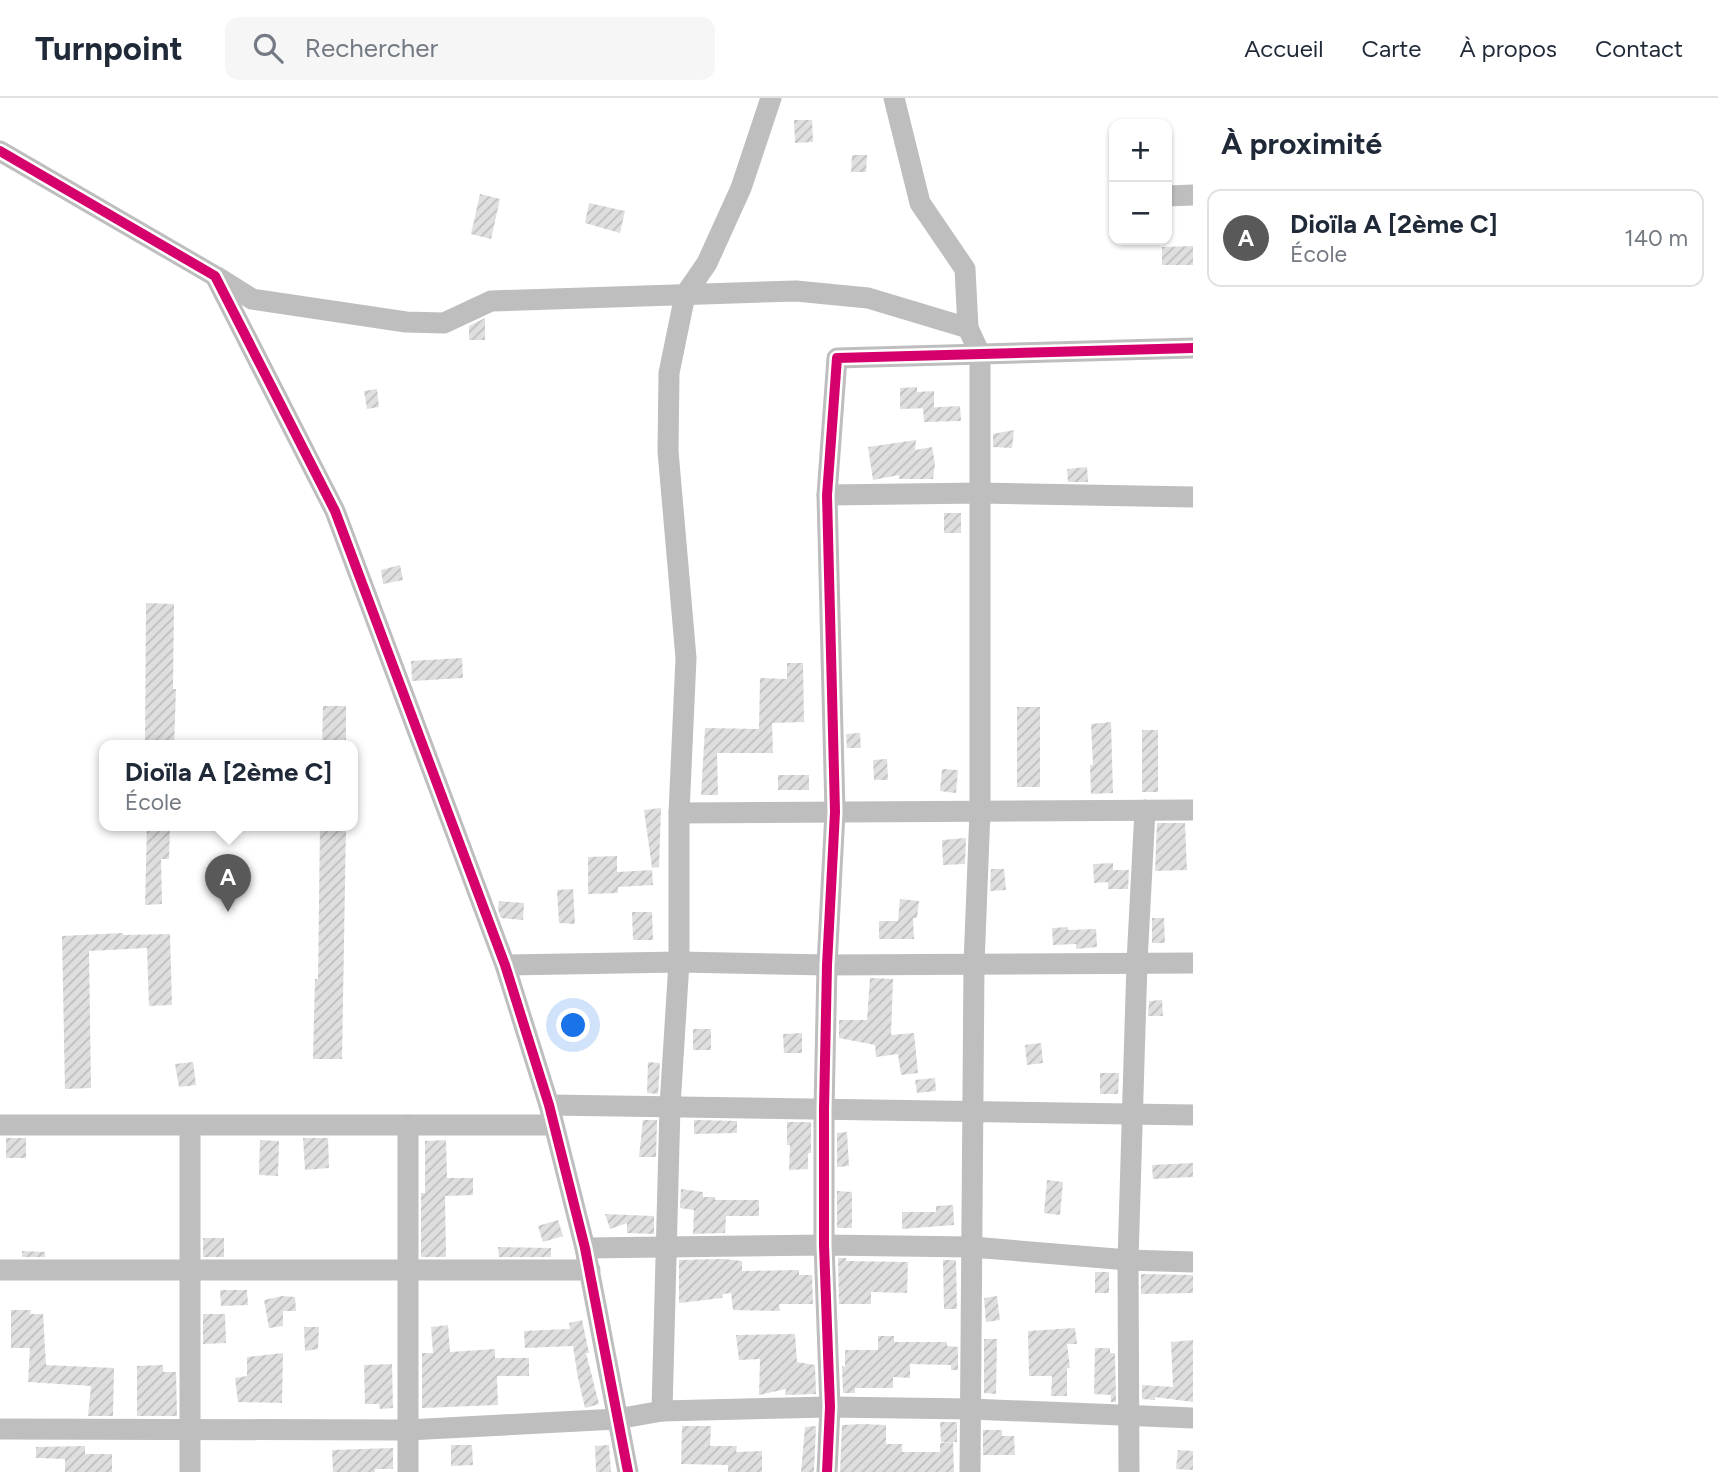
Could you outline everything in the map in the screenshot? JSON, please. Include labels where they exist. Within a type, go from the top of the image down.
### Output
[{"type":"street","points":[[662,1411],[686,658],[668,450],[669,373],[685,295],[707,262],[741,188],[771,98]]},
{"type":"street","points":[[894,98],[920,202],[965,269],[968,328],[980,354],[980,811],[974,964],[970,1472]]},
{"type":"street","points":[[0,151],[252,299],[406,322],[444,323],[491,301],[796,291],[868,298],[968,328]]},
{"type":"street","points":[[1172,196],[1193,195]]},
{"type":"street","points":[[215,276],[335,511],[505,965],[551,1115],[585,1248],[628,1472]]},
{"type":"street","points":[[827,1472],[830,1407],[824,1245],[824,1110],[827,965],[835,812],[827,495],[837,358],[1193,348]]},
{"type":"street","points":[[827,495],[981,493],[1193,497]]},
{"type":"street","points":[[1129,1472],[1128,1261],[1137,962],[1146,810]]},
{"type":"street","points":[[680,813],[1193,810]]},
{"type":"street","points":[[505,965],[678,962],[827,965],[1193,962]]},
{"type":"street","points":[[0,1125],[408,1125],[670,1106],[1193,1115]]},
{"type":"street","points":[[408,1125],[408,1472]]},
{"type":"street","points":[[190,1126],[190,1472]]},
{"type":"street","points":[[585,1248],[824,1245],[972,1247],[1128,1261],[1193,1262]]},
{"type":"street","points":[[0,1270],[590,1270]]},
{"type":"street","points":[[0,1429],[408,1430],[617,1419],[662,1411],[830,1407],[970,1409],[1193,1418]]},
{"type":"building","points":[[794,120],[812,120],[813,142],[795,143]]},
{"type":"building","points":[[852,155],[867,155],[866,172],[851,172]]},
{"type":"building","points":[[480,194],[500,199],[491,239],[471,234]]},
{"type":"building","points":[[589,203],[625,211],[620,233],[585,223]]},
{"type":"building","points":[[1193,246],[1193,265],[1162,265],[1162,247]]},
{"type":"building","points":[[485,318],[485,340],[469,340],[469,326]]},
{"type":"building","points":[[917,387],[917,392],[934,391],[934,408],[900,409],[900,388]]},
{"type":"building","points":[[377,389],[379,407],[367,409],[364,391]]},
{"type":"building","points":[[960,406],[961,421],[924,422],[923,408]]},
{"type":"building","points":[[1014,430],[1012,448],[993,447],[993,434]]},
{"type":"building","points":[[916,440],[915,450],[932,447],[935,464],[933,479],[899,479],[899,475],[873,480],[868,447]]},
{"type":"building","points":[[1087,467],[1088,482],[1068,482],[1067,469]]},
{"type":"building","points":[[944,513],[961,513],[961,533],[944,533]]},
{"type":"building","points":[[400,565],[403,580],[383,584],[381,570]]},
{"type":"building","points":[[146,603],[174,604],[174,740],[145,740]]},
{"type":"building","points":[[462,658],[463,678],[412,681],[411,661]]},
{"type":"building","points":[[787,663],[803,663],[804,722],[772,723],[773,753],[717,753],[718,795],[701,795],[705,728],[759,729],[760,678],[787,679]]},
{"type":"building","points":[[323,706],[346,706],[346,740],[322,740]]},
{"type":"building","points":[[1017,707],[1040,707],[1040,787],[1017,787]]},
{"type":"building","points":[[1111,722],[1113,793],[1091,794],[1091,724]]},
{"type":"building","points":[[1142,730],[1158,730],[1158,792],[1142,792]]},
{"type":"building","points":[[860,733],[861,748],[847,748],[846,734]]},
{"type":"building","points":[[887,759],[888,780],[874,780],[873,760]]},
{"type":"building","points":[[942,769],[958,770],[956,793],[940,791]]},
{"type":"building","points":[[778,775],[809,775],[809,790],[778,790]]},
{"type":"building","points":[[661,808],[659,867],[652,868],[644,810]]},
{"type":"building","points":[[1157,823],[1185,823],[1187,870],[1155,871]]},
{"type":"building","points":[[147,831],[170,831],[169,859],[161,859],[162,904],[145,905]]},
{"type":"building","points":[[320,831],[346,831],[342,1059],[313,1059],[315,979],[318,979]]},
{"type":"building","points":[[966,838],[965,864],[943,865],[942,840]]},
{"type":"building","points":[[617,856],[617,872],[652,870],[653,885],[618,887],[618,893],[588,894],[588,857]]},
{"type":"building","points":[[1113,863],[1113,870],[1129,870],[1128,889],[1108,889],[1108,882],[1094,883],[1093,864]]},
{"type":"building","points":[[991,869],[1004,869],[1006,890],[990,891]]},
{"type":"building","points":[[573,889],[575,924],[559,923],[557,890]]},
{"type":"building","points":[[900,899],[919,901],[917,918],[913,918],[914,939],[879,939],[879,921],[898,921]]},
{"type":"building","points":[[499,901],[524,903],[523,920],[501,918]]},
{"type":"building","points":[[632,912],[652,912],[653,940],[633,940]]},
{"type":"building","points":[[1152,918],[1164,918],[1165,943],[1152,943]]},
{"type":"building","points":[[1068,927],[1068,930],[1096,929],[1097,947],[1076,949],[1076,944],[1053,945],[1052,928]]},
{"type":"building","points":[[170,934],[172,1005],[149,1006],[147,948],[89,951],[91,1088],[65,1089],[62,936]]},
{"type":"building","points":[[870,978],[893,979],[891,1035],[914,1033],[918,1073],[901,1075],[898,1054],[876,1057],[875,1045],[839,1038],[839,1020],[867,1020]]},
{"type":"building","points":[[1162,1000],[1163,1016],[1148,1016],[1149,1001]]},
{"type":"building","points":[[693,1029],[711,1029],[711,1050],[693,1050]]},
{"type":"building","points":[[802,1033],[802,1053],[784,1053],[783,1034]]},
{"type":"building","points":[[1041,1043],[1043,1063],[1027,1065],[1025,1045]]},
{"type":"building","points":[[193,1062],[196,1085],[179,1087],[175,1064]]},
{"type":"building","points":[[648,1062],[660,1063],[658,1094],[647,1093]]},
{"type":"building","points":[[1100,1073],[1119,1073],[1118,1094],[1100,1094]]},
{"type":"building","points":[[935,1078],[936,1091],[917,1093],[915,1080]]},
{"type":"building","points":[[643,1120],[657,1120],[656,1157],[639,1157]]},
{"type":"building","points":[[694,1120],[737,1121],[737,1133],[694,1134]]},
{"type":"building","points":[[787,1122],[811,1122],[808,1169],[789,1170]]},
{"type":"building","points":[[847,1132],[849,1166],[837,1167],[837,1133]]},
{"type":"building","points":[[6,1138],[26,1138],[26,1158],[6,1158]]},
{"type":"building","points":[[303,1138],[328,1138],[329,1168],[305,1170]]},
{"type":"building","points":[[260,1140],[279,1141],[278,1176],[259,1175]]},
{"type":"building","points":[[446,1140],[447,1178],[473,1178],[473,1195],[445,1196],[446,1257],[421,1257],[421,1193],[425,1193],[425,1141]]},
{"type":"building","points":[[1193,1163],[1193,1177],[1153,1179],[1152,1165]]},
{"type":"building","points":[[1047,1180],[1063,1182],[1060,1215],[1044,1213]]},
{"type":"building","points":[[681,1189],[703,1192],[703,1197],[715,1197],[715,1200],[759,1200],[759,1216],[726,1216],[725,1233],[693,1234],[694,1210],[680,1208]]},
{"type":"building","points":[[837,1191],[852,1192],[852,1228],[837,1228]]},
{"type":"building","points":[[953,1205],[954,1225],[902,1229],[902,1212],[936,1212],[936,1206]]},
{"type":"building","points":[[605,1214],[654,1216],[654,1234],[627,1233],[627,1223],[610,1229]]},
{"type":"building","points":[[558,1220],[563,1236],[543,1242],[538,1226]]},
{"type":"building","points":[[203,1238],[224,1238],[224,1257],[203,1257]]},
{"type":"building","points":[[498,1247],[551,1248],[551,1257],[499,1257]]},
{"type":"building","points":[[22,1251],[45,1252],[45,1257],[22,1257]]},
{"type":"building","points":[[838,1258],[846,1258],[846,1261],[908,1262],[907,1293],[871,1292],[871,1304],[839,1304]]},
{"type":"building","points":[[679,1260],[742,1261],[742,1271],[799,1270],[799,1275],[812,1275],[813,1304],[779,1304],[780,1311],[733,1310],[731,1293],[723,1294],[722,1298],[679,1303]]},
{"type":"building","points":[[943,1260],[956,1260],[957,1309],[944,1309]]},
{"type":"building","points":[[1095,1272],[1109,1272],[1109,1293],[1095,1293]]},
{"type":"building","points":[[1141,1274],[1193,1275],[1193,1293],[1141,1294]]},
{"type":"building","points":[[220,1290],[247,1290],[248,1305],[221,1306]]},
{"type":"building","points":[[282,1296],[295,1297],[296,1311],[283,1311],[283,1326],[269,1328],[264,1300]]},
{"type":"building","points":[[997,1296],[1000,1320],[986,1322],[984,1298]]},
{"type":"building","points":[[11,1310],[31,1310],[30,1314],[43,1314],[46,1365],[114,1368],[113,1416],[88,1416],[91,1386],[28,1382],[30,1348],[11,1348]]},
{"type":"building","points":[[203,1314],[225,1314],[226,1343],[203,1344]]},
{"type":"building","points":[[582,1320],[589,1353],[586,1353],[599,1404],[585,1408],[573,1346],[525,1348],[524,1331],[570,1329],[569,1323]]},
{"type":"building","points":[[448,1325],[450,1352],[495,1349],[495,1358],[529,1358],[529,1376],[497,1376],[498,1405],[422,1408],[422,1353],[433,1353],[431,1327]]},
{"type":"building","points":[[304,1327],[319,1327],[318,1349],[305,1351]]},
{"type":"building","points":[[1075,1328],[1077,1344],[1067,1344],[1070,1368],[1067,1368],[1067,1396],[1051,1396],[1052,1376],[1029,1376],[1028,1331]]},
{"type":"building","points":[[795,1334],[797,1362],[815,1365],[816,1394],[785,1395],[786,1389],[759,1395],[760,1359],[739,1360],[736,1335]]},
{"type":"building","points":[[878,1336],[894,1336],[894,1342],[947,1342],[947,1346],[958,1347],[958,1370],[951,1370],[951,1365],[910,1364],[910,1378],[893,1377],[893,1388],[855,1388],[855,1393],[843,1393],[842,1366],[845,1367],[845,1350],[878,1350]]},
{"type":"building","points":[[984,1339],[997,1339],[996,1394],[984,1393]]},
{"type":"building","points":[[1193,1340],[1193,1402],[1155,1397],[1155,1400],[1142,1399],[1142,1385],[1173,1387],[1171,1342]]},
{"type":"building","points":[[1095,1348],[1110,1348],[1110,1353],[1115,1353],[1116,1402],[1111,1402],[1111,1395],[1094,1394]]},
{"type":"building","points":[[283,1353],[282,1403],[238,1402],[235,1378],[247,1376],[247,1357]]},
{"type":"building","points":[[392,1364],[393,1408],[380,1409],[379,1404],[365,1404],[364,1365]]},
{"type":"building","points":[[163,1365],[163,1372],[176,1372],[177,1416],[137,1416],[137,1366]]},
{"type":"building","points":[[940,1422],[957,1422],[957,1442],[941,1442]]},
{"type":"building","points":[[842,1425],[886,1425],[886,1444],[902,1444],[902,1452],[940,1452],[940,1443],[953,1442],[954,1472],[840,1472]]},
{"type":"building","points":[[682,1426],[711,1426],[710,1446],[737,1446],[736,1452],[762,1451],[762,1472],[728,1472],[728,1465],[681,1464]]},
{"type":"building","points":[[816,1426],[814,1472],[801,1472],[805,1427]]},
{"type":"building","points":[[983,1430],[1002,1430],[1002,1436],[1014,1436],[1015,1455],[983,1455]]},
{"type":"building","points":[[451,1445],[472,1445],[473,1465],[451,1466]]},
{"type":"building","points":[[609,1445],[611,1472],[596,1472],[595,1446]]},
{"type":"building","points":[[85,1446],[85,1454],[112,1454],[112,1472],[65,1472],[65,1459],[36,1458],[36,1447]]},
{"type":"building","points":[[393,1448],[393,1469],[333,1472],[332,1450]]},
{"type":"building","points":[[1178,1450],[1193,1451],[1193,1470],[1176,1469]]},
{"type":"cycle path","points":[[0,151],[215,276],[335,511],[505,965],[549,1105],[585,1248],[628,1472]]},
{"type":"cycle path","points":[[827,1472],[830,1407],[824,1245],[824,1110],[827,965],[835,812],[827,495],[837,358],[1193,348]]},
{"type":"place","name":"Dioïla A [2ème C]","points":[[228,912]]}]
